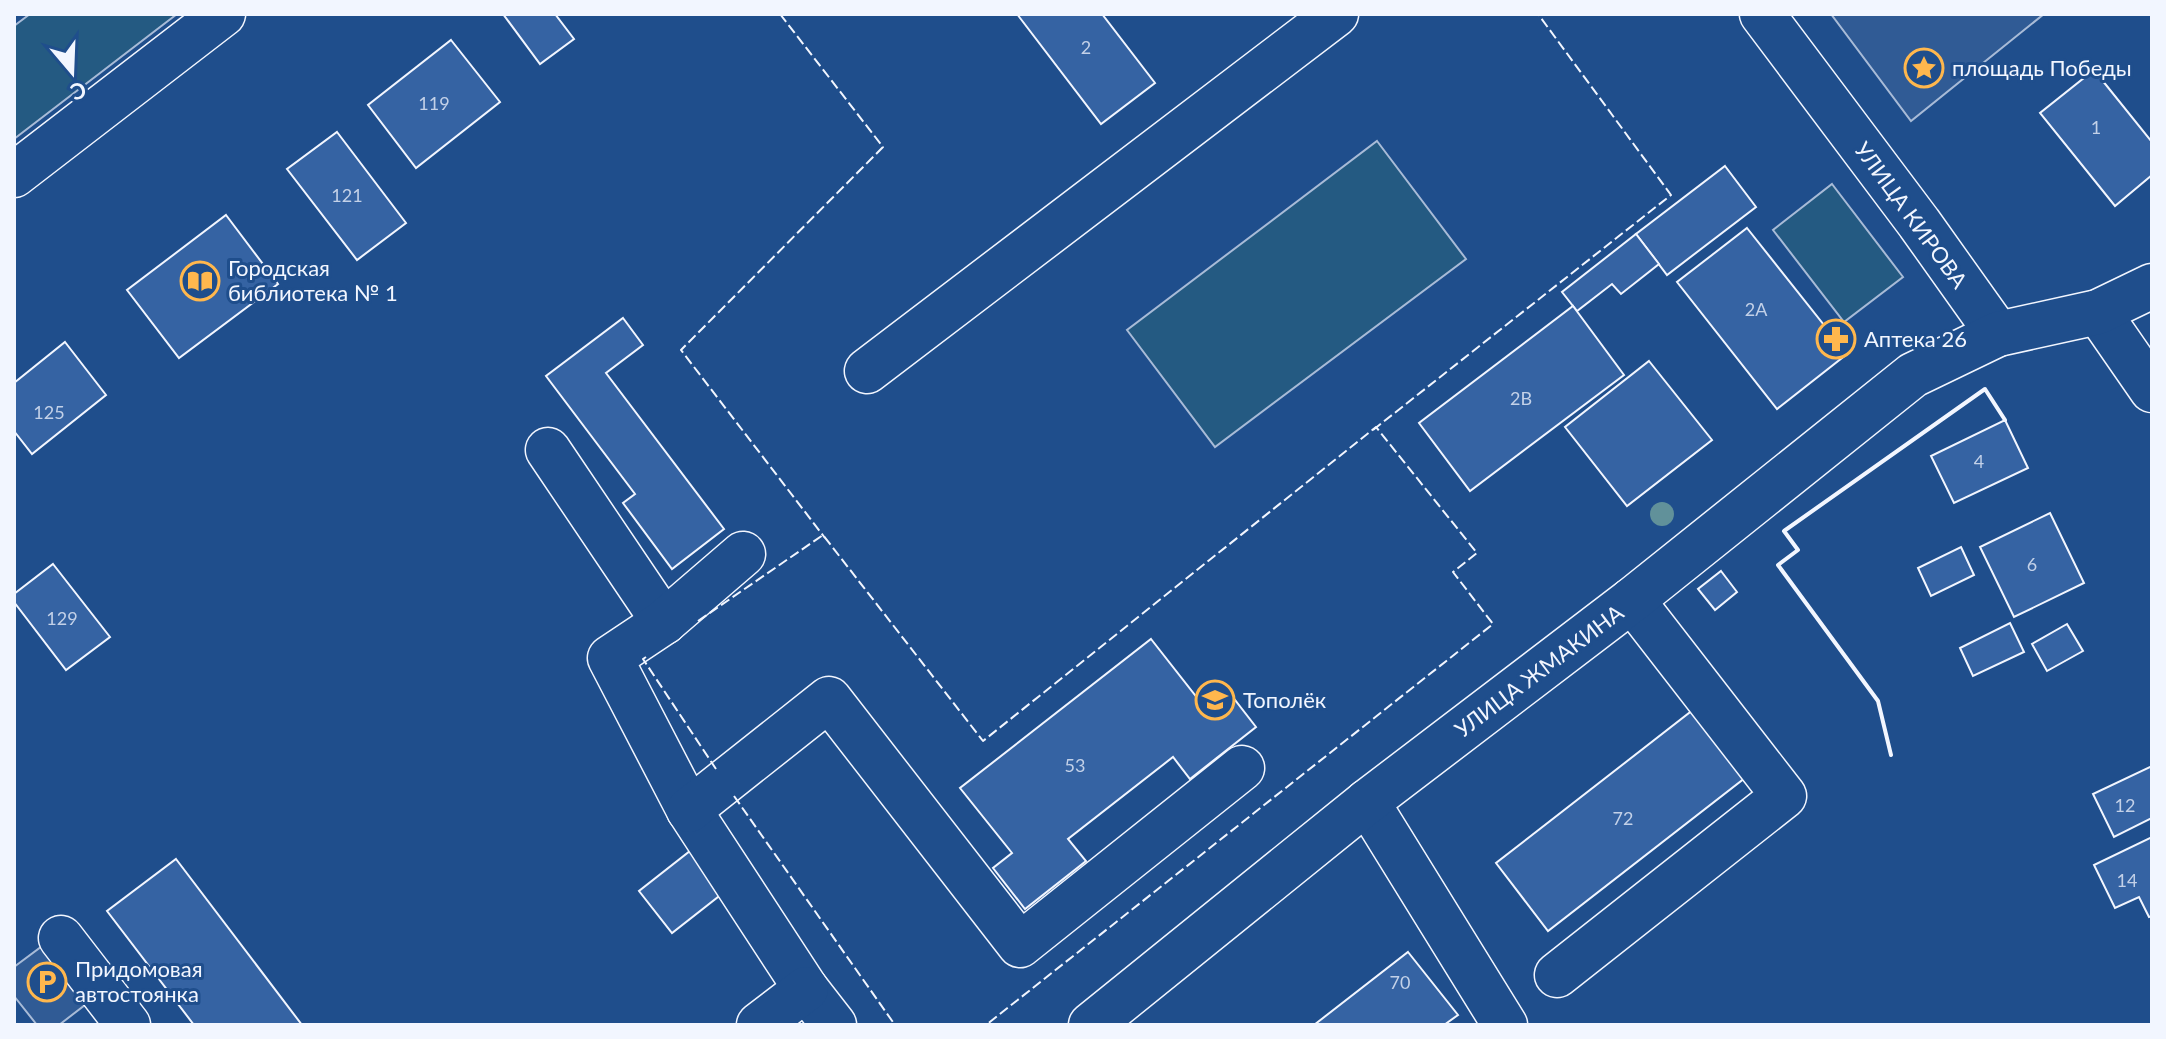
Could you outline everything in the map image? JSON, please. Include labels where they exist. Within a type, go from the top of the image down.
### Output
[{"type":"street","points":[[14,175],[223,14]]},
{"type":"street","points":[[867,371],[1336,14]]},
{"type":"street","name":"УЛИЦА КИРОВА","points":[[1762,14],[1998,334]]},
{"type":"street","points":[[1998,334],[2098,312],[2152,286]]},
{"type":"street","points":[[2098,312],[2152,390]]},
{"type":"street","name":"УЛИЦА ЖМАКИНА","points":[[1091,1025],[1367,802],[1632,600],[1913,375],[1998,334]]},
{"type":"street","points":[[548,450],[664,622]]},
{"type":"street","points":[[743,554],[664,622],[610,658],[689,810],[806,989],[834,1025]]},
{"type":"street","points":[[1557,975],[1784,796],[1632,600]]},
{"type":"street","points":[[689,810],[829,699],[1020,945],[1242,768]]},
{"type":"street","points":[[1367,802],[1505,1025]]},
{"type":"street","points":[[61,938],[128,1025]]},
{"type":"street","points":[[759,1025],[806,989]]},
{"type":"shaded area","points":[[30,14],[177,14],[14,139],[14,26]]},
{"type":"shaded area","name":"площадь Победы","points":[[1831,14],[2044,14],[1911,121]]},
{"type":"shaded area","points":[[1377,141],[1466,259],[1215,447],[1127,330]]},
{"type":"shaded area","points":[[1832,184],[1903,277],[1844,322],[1773,230]]},
{"type":"shaded area","name":"Придомовая автостоянка","points":[[49,941],[94,998],[59,1025],[37,1025],[14,996],[14,967]]},
{"type":"building","points":[[503,14],[555,14],[574,39],[540,64]]},
{"type":"building","points":[[1017,14],[1102,14],[1155,83],[1101,124]]},
{"type":"building","points":[[451,40],[500,102],[416,168],[368,105]]},
{"type":"building","points":[[2094,70],[2152,142],[2152,175],[2115,206],[2040,113]]},
{"type":"building","points":[[337,132],[406,223],[357,260],[287,169]]},
{"type":"building","points":[[1725,166],[1756,207],[1667,275],[1636,234]]},
{"type":"building","points":[[226,215],[278,284],[179,358],[127,290]]},
{"type":"building","points":[[1747,228],[1847,354],[1777,409],[1677,282]]},
{"type":"building","points":[[1636,234],[1659,264],[1621,294],[1612,284],[1577,311],[1562,292]]},
{"type":"building","points":[[1573,306],[1624,375],[1470,491],[1419,423]]},
{"type":"building","points":[[623,318],[643,345],[606,373],[724,529],[672,569],[623,503],[635,494],[546,376]]},
{"type":"building","points":[[65,342],[106,395],[32,454],[14,431],[14,383]]},
{"type":"building","points":[[1649,361],[1712,440],[1627,506],[1565,427]]},
{"type":"building","points":[[2005,420],[2028,468],[1954,503],[1931,456]]},
{"type":"building","points":[[2050,513],[2084,583],[2014,617],[1980,547]]},
{"type":"building","points":[[1961,547],[1974,575],[1931,596],[1918,568]]},
{"type":"building","points":[[53,564],[110,637],[66,670],[14,602],[14,594]]},
{"type":"building","points":[[1721,571],[1737,592],[1715,610],[1698,589]]},
{"type":"building","points":[[2010,623],[2024,652],[1973,676],[1960,648]]},
{"type":"building","points":[[2067,624],[2083,651],[2047,671],[2032,644]]},
{"type":"building","points":[[1151,639],[1206,709],[1228,691],[1256,727],[1190,779],[1173,757],[1068,839],[1086,861],[1025,909],[993,868],[1012,853],[960,788]]},
{"type":"building","points":[[1698,706],[1750,774],[1548,931],[1496,863]]},
{"type":"building","points":[[2152,766],[2152,818],[2114,837],[2093,794]]},
{"type":"building","points":[[2152,837],[2152,916],[2149,917],[2139,897],[2115,908],[2094,865]]},
{"type":"building","points":[[690,851],[723,893],[672,933],[639,891]]},
{"type":"building","points":[[176,859],[302,1025],[194,1025],[107,911]]},
{"type":"building","points":[[1408,952],[1458,1015],[1444,1025],[1314,1025]]},
{"type":"fence","points":[[780,14],[883,147],[681,350],[825,538]]},
{"type":"fence","points":[[1373,430],[1671,195],[1538,14]]},
{"type":"fence","points":[[698,621],[823,535],[983,741],[1376,427],[1477,553],[1453,572],[1493,624],[986,1025]]},
{"type":"fence","points":[[646,657],[643,659],[716,769]]},
{"type":"fence","points":[[734,796],[895,1025]]},
{"type":"wall","points":[[1891,755],[1878,701],[1778,565],[1798,550],[1784,531],[1985,389],[2005,420]]},
{"type":"place","name":"площадь Победы","points":[[1924,68]]},
{"type":"place","name":"Городская библиотека № 1","points":[[200,281]]},
{"type":"place","name":"Аптека 26","points":[[1836,339]]},
{"type":"place","name":"Тополёк","points":[[1215,700]]},
{"type":"place","name":"Придомовая автостоянка","points":[[47,982]]}]
